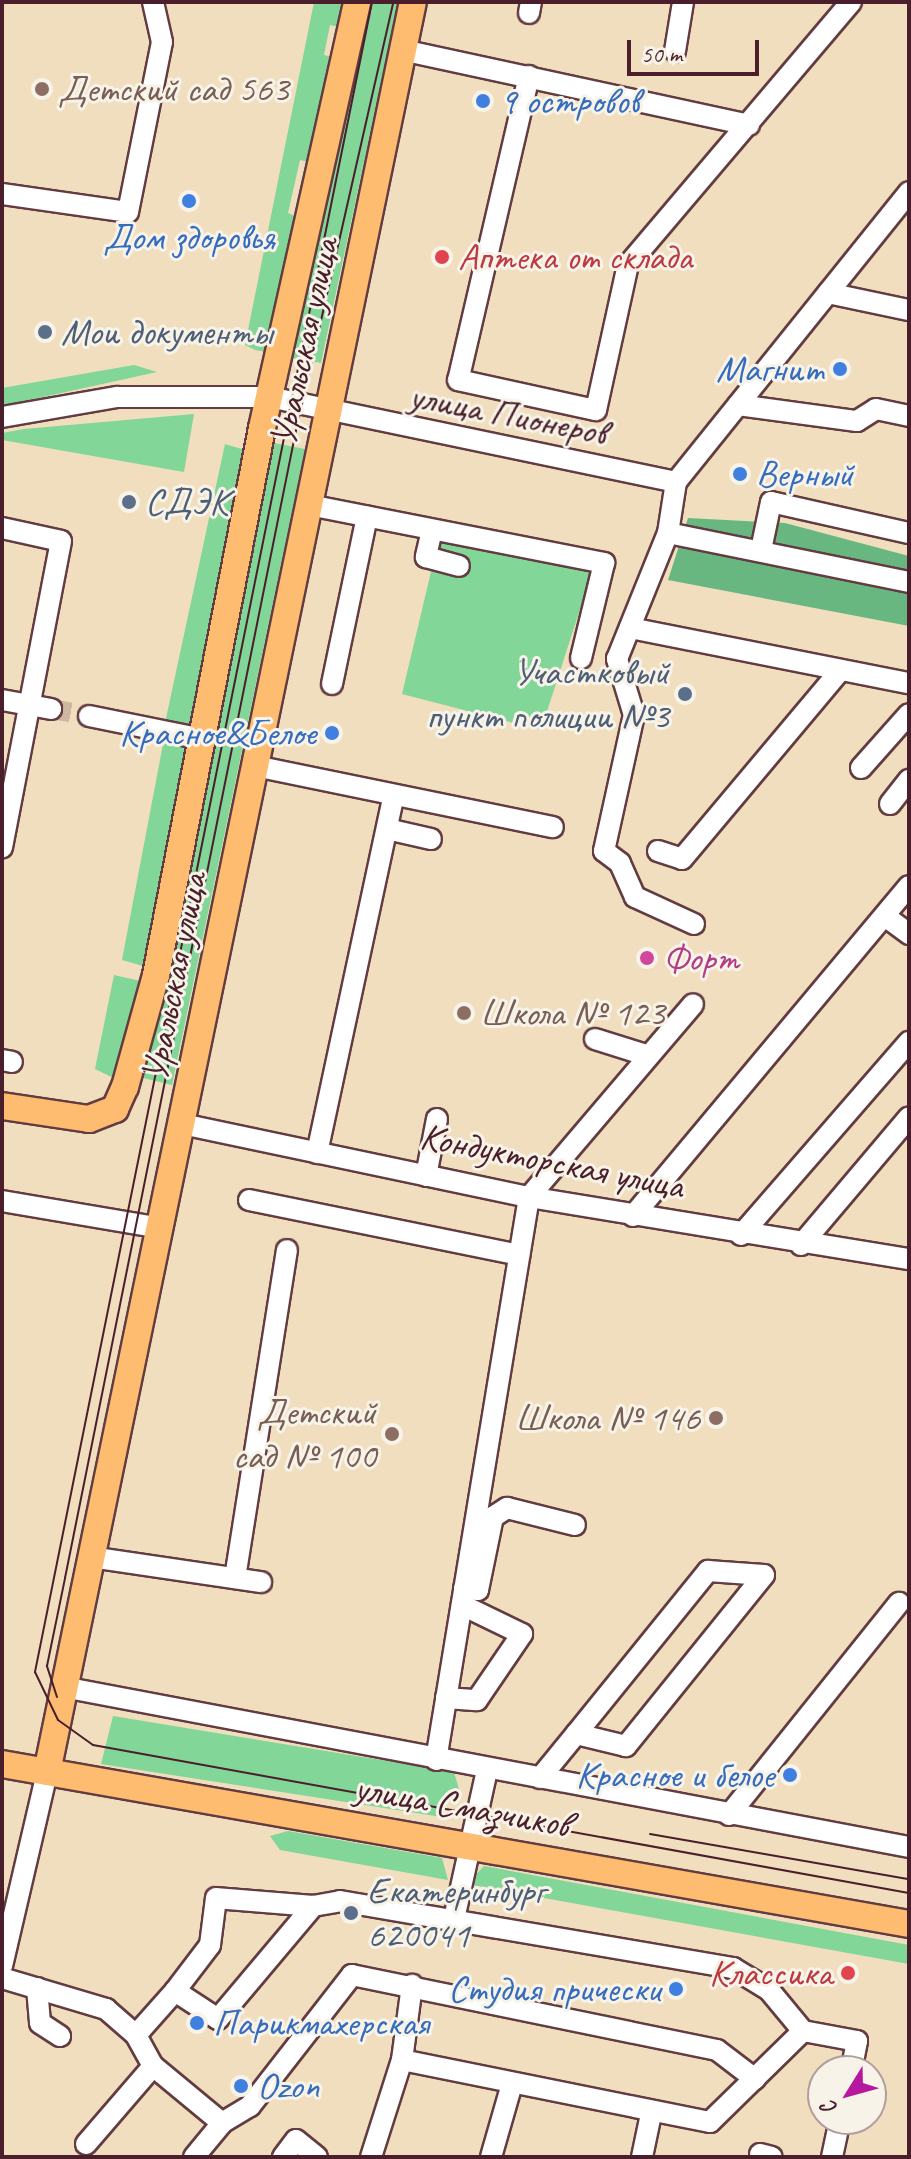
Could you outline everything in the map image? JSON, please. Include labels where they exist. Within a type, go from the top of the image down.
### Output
[{"type":"main road","name":"Уральская улица","points":[[2,1106],[89,1119],[115,1109],[156,975],[269,397],[357,2]]},
{"type":"main road","name":"Уральская улица","points":[[47,1772],[413,2]]},
{"type":"main road","name":"улица Смазчиков","points":[[2,1764],[909,1924]]},
{"type":"street","points":[[2,194],[128,212],[162,42],[153,2]]},
{"type":"street","points":[[675,51],[683,2]]},
{"type":"street","points":[[529,76],[458,380],[596,410],[628,265],[851,2]]},
{"type":"street","points":[[402,50],[749,125]]},
{"type":"street","points":[[694,924],[635,897],[620,863],[604,851],[634,715],[617,659],[668,533],[676,482],[909,192]]},
{"type":"street","points":[[828,293],[909,310]]},
{"type":"street","name":"улица Пионеров","points":[[2,417],[117,397],[269,397],[676,482]]},
{"type":"street","points":[[738,405],[857,421],[876,409],[909,416]]},
{"type":"street","points":[[761,550],[771,502],[909,533]]},
{"type":"street","points":[[309,505],[604,563],[581,658]]},
{"type":"street","points":[[332,684],[367,517]]},
{"type":"street","points":[[2,528],[61,541],[30,704],[11,750],[2,847]]},
{"type":"street","points":[[432,530],[426,557],[459,566]]},
{"type":"street","points":[[668,533],[909,582]]},
{"type":"street","points":[[630,628],[839,672],[909,683]]},
{"type":"street","points":[[658,851],[682,859],[839,672]]},
{"type":"street","points":[[2,700],[51,709]]},
{"type":"street","points":[[861,768],[909,714]]},
{"type":"street","points":[[89,716],[202,739]]},
{"type":"street","points":[[255,766],[553,827]]},
{"type":"street","points":[[890,804],[909,780]]},
{"type":"street","points":[[317,1153],[394,795]]},
{"type":"street","points":[[387,829],[431,839]]},
{"type":"street","points":[[633,1216],[909,886]]},
{"type":"street","points":[[886,917],[909,934]]},
{"type":"street","points":[[436,1760],[529,1197],[646,1055],[693,1004]]},
{"type":"street","points":[[595,1039],[646,1055]]},
{"type":"street","points":[[741,1235],[909,1042]]},
{"type":"street","points":[[801,1245],[909,1117]]},
{"type":"street","points":[[426,1176],[437,1119]]},
{"type":"street","name":"Кондукторская улица","points":[[182,1124],[633,1216],[801,1245],[906,1254]]},
{"type":"street","points":[[249,1200],[519,1255]]},
{"type":"street","points":[[2,1201],[161,1228]]},
{"type":"street","points":[[235,1578],[287,1250]]},
{"type":"street","points":[[463,1597],[478,1590],[493,1517],[507,1508],[575,1525]]},
{"type":"street","points":[[91,1557],[261,1582]]},
{"type":"street","points":[[540,1778],[708,1571],[764,1575],[626,1746],[576,1734]]},
{"type":"street","points":[[446,1698],[477,1700],[522,1634],[463,1597]]},
{"type":"street","points":[[729,1815],[899,1603]]},
{"type":"street","points":[[63,1687],[487,1770],[909,1847]]},
{"type":"street","points":[[454,1919],[466,1846],[487,1770]]},
{"type":"street","name":"Уральская улица","points":[[2,1966],[47,1772]]},
{"type":"street","points":[[136,2035],[210,1945],[216,1898],[313,1906],[340,1901],[733,1968],[769,1990],[803,2031],[857,2041],[854,2055]]},
{"type":"street","points":[[175,1991],[218,2019],[313,1906]]},
{"type":"street","points":[[194,2157],[222,2123],[250,2106],[352,1975],[717,2050],[755,2079]]},
{"type":"street","points":[[2,1978],[106,2009],[136,2035],[153,2066],[222,2123]]},
{"type":"street","points":[[371,2157],[402,2060],[412,1985]]},
{"type":"street","points":[[37,1988],[40,2023],[60,2036]]},
{"type":"street","points":[[402,2060],[651,2114],[710,2122],[803,2031]]},
{"type":"street","points":[[86,2144],[153,2066]]},
{"type":"street","points":[[491,2157],[512,2084]]},
{"type":"street","points":[[642,2157],[651,2114]]},
{"type":"street","points":[[832,2157],[837,2135]]},
{"type":"street","points":[[283,2157],[296,2140],[317,2157]]},
{"type":"green space","points":[[314,2],[349,2],[344,28],[330,25],[324,55],[336,58],[313,163],[300,160],[288,213],[300,218],[267,352],[245,345]]},
{"type":"green space","points":[[368,2],[398,2],[321,363],[291,358]]},
{"type":"green space","points":[[134,365],[157,372],[2,406],[2,388]]},
{"type":"green space","points":[[194,414],[184,472],[2,440],[2,433],[24,429]]},
{"type":"green space","points":[[274,443],[305,449],[172,1085],[143,1078]]},
{"type":"green space","points":[[225,444],[245,450],[194,721],[185,727],[165,723]]},
{"type":"green space","points":[[688,518],[785,523],[909,556],[909,626],[668,580]]},
{"type":"green space","points":[[439,538],[593,569],[541,730],[402,694]]},
{"type":"green space","points":[[164,739],[180,743],[189,757],[143,966],[122,960]]},
{"type":"green space","points":[[114,975],[145,982],[120,1081],[95,1069]]},
{"type":"green space","points":[[113,1716],[454,1772],[461,1796],[446,1794],[442,1817],[101,1764]]},
{"type":"green space","points":[[288,1831],[442,1858],[448,1880],[280,1850],[270,1836]]},
{"type":"green space","points":[[484,1866],[909,1945],[909,1964],[467,1884]]},
{"type":"tunnel","points":[[51,709],[89,716]]},
{"type":"tram line","points":[[372,2],[35,1672],[58,1720],[93,1745],[909,1893]]},
{"type":"tram line","points":[[57,1697],[47,1666],[295,435],[393,2]]},
{"type":"tram line","points":[[650,1834],[909,1879]]},
{"type":"place","name":"Детский сад 563","points":[[42,89]]},
{"type":"place","name":"9 островов","points":[[483,101]]},
{"type":"place","name":"Дом здоровья","points":[[189,201]]},
{"type":"place","name":"Аптека от склада","points":[[442,257]]},
{"type":"place","name":"Мои документы","points":[[45,332]]},
{"type":"place","name":"Магнит","points":[[840,369]]},
{"type":"place","name":"Верный","points":[[740,474]]},
{"type":"place","name":"СДЭК","points":[[129,502]]},
{"type":"place","name":"Участковый пункт полиции №3","points":[[685,694]]},
{"type":"place","name":"Красное&Белое","points":[[332,733]]},
{"type":"place","name":"Форт","points":[[647,958]]},
{"type":"place","name":"Школа № 123","points":[[464,1013]]},
{"type":"place","name":"Школа № 146","points":[[716,1418]]},
{"type":"place","name":"Детский сад № 100","points":[[392,1434]]},
{"type":"place","name":"Красное и белое","points":[[790,1775]]},
{"type":"place","name":"Екатеринбург 620041","points":[[351,1913]]},
{"type":"place","name":"Классика","points":[[848,1973]]},
{"type":"place","name":"Студия прически","points":[[676,1989]]},
{"type":"place","name":"Парикмахерская","points":[[197,2023]]},
{"type":"place","name":"Ozon","points":[[241,2086]]}]
